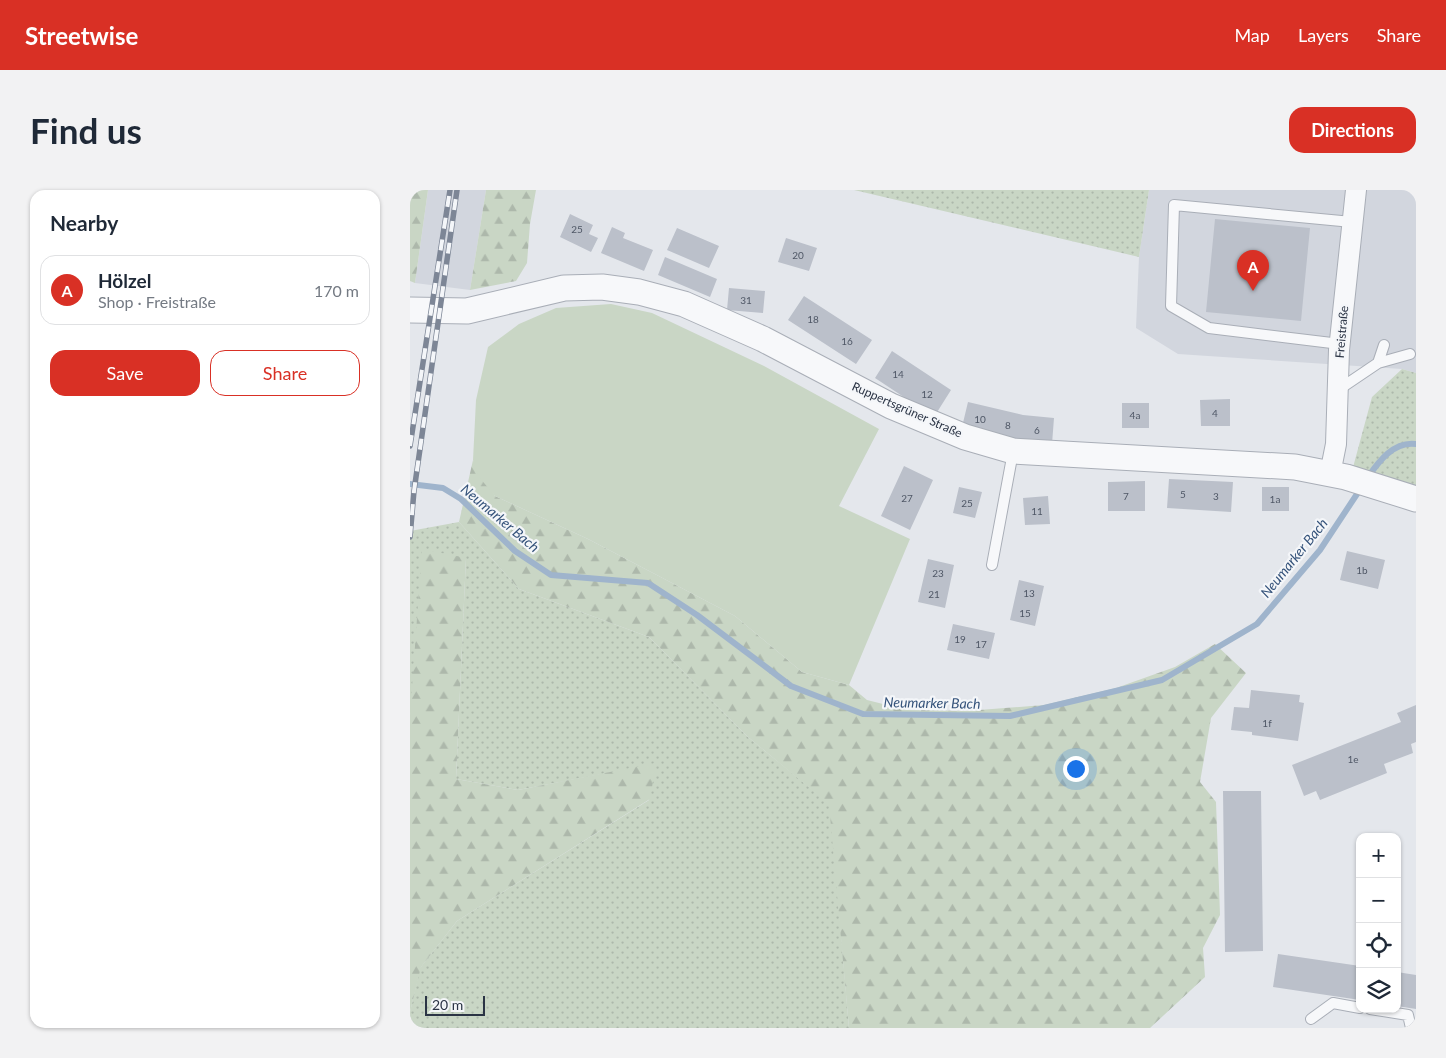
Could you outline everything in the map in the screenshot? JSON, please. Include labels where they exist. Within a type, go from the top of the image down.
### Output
[{"type":"street","name":"Freistraße","points":[[1338,475],[1336,444],[1340,344],[1356,190]]},
{"type":"street","name":"Ruppertsgrüner Straße","points":[[412,311],[467,311],[564,288],[602,287],[639,292],[684,304],[754,335],[907,412],[965,437],[1013,451],[1295,467],[1338,475],[1416,499]]},
{"type":"lane","points":[[1340,344],[1209,328],[1171,306],[1174,205],[1352,222]]},
{"type":"lane","points":[[1378,363],[1384,345]]},
{"type":"lane","points":[[1338,390],[1378,363],[1410,354]]},
{"type":"lane","points":[[992,565],[1013,451]]},
{"type":"lane","points":[[1311,1019],[1333,1003],[1356,1007]]},
{"type":"lane","points":[[1395,1013],[1408,1015],[1411,1028]]},
{"type":"shaded area","points":[[428,190],[486,190],[470,290],[415,283]]},
{"type":"shaded area","points":[[1149,190],[1416,190],[1416,373],[1402,369],[1178,354],[1136,328],[1139,257]]},
{"type":"green space","points":[[410,190],[428,190],[415,283],[410,281]]},
{"type":"green space","points":[[486,190],[536,190],[530,224],[527,263],[516,281],[470,290]]},
{"type":"green space","points":[[854,190],[1149,190],[1139,257]]},
{"type":"green space","points":[[611,304],[652,313],[764,366],[879,429],[839,506],[910,539],[849,685],[802,672],[735,616],[588,539],[495,496],[479,477],[473,460],[476,400],[488,347],[519,324],[556,308]]},
{"type":"green space","points":[[1402,369],[1416,373],[1416,488],[1352,471],[1372,397]]},
{"type":"green space","points":[[473,460],[495,496],[588,539],[735,616],[802,672],[849,685],[867,700],[907,710],[966,711],[1044,705],[1116,688],[1175,667],[1215,644],[1246,673],[1211,718],[1200,782],[1216,802],[1220,915],[1203,948],[1205,977],[1150,1028],[849,1028],[829,804],[748,737],[649,637],[519,589],[459,522]]},
{"type":"green space","points":[[459,522],[519,589],[649,637],[748,737],[830,804],[849,1028],[410,1028],[410,1012],[420,968],[457,921],[649,800],[655,764],[518,790],[456,779],[466,558],[410,715],[410,531]]},
{"type":"green space","points":[[422,549],[466,558],[456,779],[518,790],[656,763],[650,799],[457,921],[421,967],[410,1012],[410,715]]},
{"type":"building","points":[[570,214],[593,225],[589,234],[598,238],[591,252],[560,237]]},
{"type":"building","points":[[1215,219],[1310,228],[1301,321],[1206,312]]},
{"type":"building","points":[[612,227],[625,233],[623,238],[653,250],[644,271],[601,253]]},
{"type":"building","points":[[677,228],[719,246],[709,268],[667,250]]},
{"type":"building","points":[[786,238],[817,248],[809,271],[778,262]]},
{"type":"building","points":[[665,257],[717,279],[710,297],[658,275]]},
{"type":"building","points":[[729,288],[765,291],[763,313],[727,310]]},
{"type":"building","points":[[804,296],[872,340],[856,364],[788,320]]},
{"type":"building","points":[[892,351],[951,390],[934,417],[875,378]]},
{"type":"building","points":[[1230,399],[1230,426],[1201,426],[1200,400]]},
{"type":"building","points":[[968,402],[1023,415],[1054,418],[1052,444],[1021,441],[962,427]]},
{"type":"building","points":[[1122,403],[1149,403],[1149,428],[1122,428]]},
{"type":"building","points":[[904,466],[933,480],[910,530],[881,516]]},
{"type":"building","points":[[1169,479],[1233,482],[1231,512],[1167,508]]},
{"type":"building","points":[[1145,481],[1145,511],[1108,511],[1108,482]]},
{"type":"building","points":[[959,487],[982,492],[975,518],[953,513]]},
{"type":"building","points":[[1262,487],[1289,487],[1289,511],[1262,511]]},
{"type":"building","points":[[1048,496],[1050,524],[1025,525],[1023,498]]},
{"type":"building","points":[[1347,551],[1385,560],[1378,589],[1340,580]]},
{"type":"building","points":[[928,559],[954,565],[945,608],[918,602]]},
{"type":"building","points":[[1019,580],[1044,586],[1035,626],[1010,620]]},
{"type":"building","points":[[953,624],[995,633],[989,659],[947,650]]},
{"type":"building","points":[[1251,690],[1300,695],[1299,702],[1304,703],[1298,741],[1252,735],[1252,732],[1231,730],[1234,707],[1249,708]]},
{"type":"building","points":[[1416,705],[1416,742],[1411,744],[1413,753],[1384,764],[1387,773],[1320,800],[1316,791],[1304,796],[1292,765],[1401,722],[1397,713]]},
{"type":"building","points":[[1223,791],[1261,791],[1263,951],[1225,952]]},
{"type":"building","points":[[1278,954],[1356,965],[1356,999],[1273,987]]},
{"type":"building","points":[[1401,973],[1416,975],[1416,1009],[1401,1007]]},
{"type":"waterway","name":"Neumarker Bach","points":[[1368,477],[1388,453],[1401,446],[1416,444]]},
{"type":"waterway","name":"Neumarker Bach","points":[[410,484],[443,488],[461,499],[515,551],[551,575],[648,583],[697,615],[791,686],[863,714],[1010,716],[1162,680],[1257,624],[1320,550],[1361,488]]},
{"type":"railway","points":[[410,446],[450,190]]},
{"type":"railway","points":[[410,537],[414,491],[457,190]]},
{"type":"place","name":"Hölzel","points":[[1253,291]]}]
